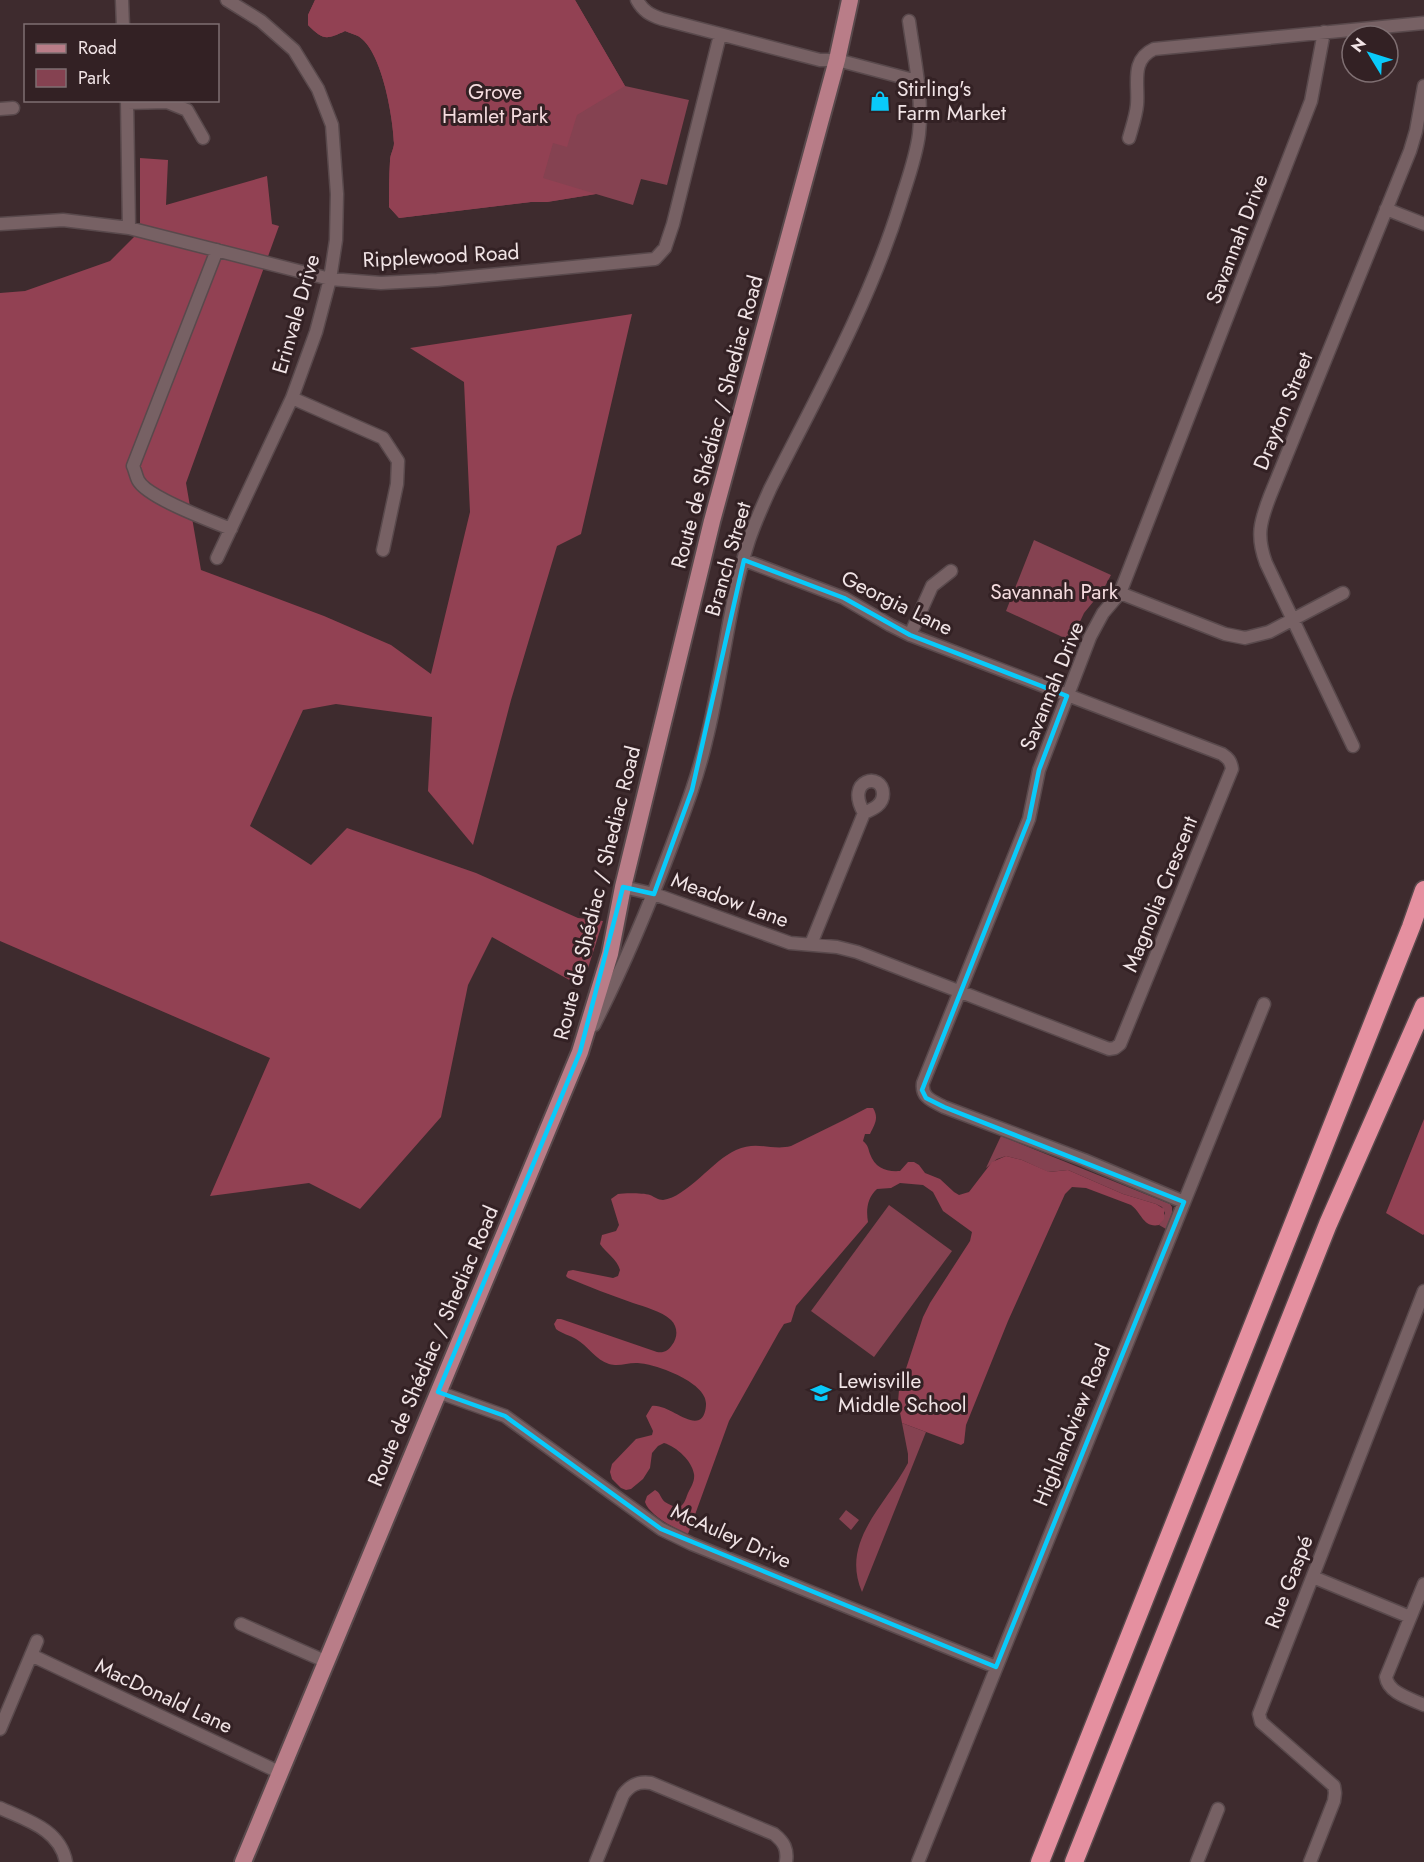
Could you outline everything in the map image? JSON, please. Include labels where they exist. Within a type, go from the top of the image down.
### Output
[{"type":"highway","points":[[1040,1862],[1424,890]]},
{"type":"highway","points":[[1074,1862],[1328,1224],[1424,1006]]},
{"type":"highway","points":[[1413,1031],[1424,1014]]},
{"type":"main road","name":"Route de Shédiac / Shediac Road","points":[[243,1862],[580,1052],[609,954],[712,521],[837,60],[850,0]]},
{"type":"street","points":[[122,0],[123,24]]},
{"type":"street","name":"Erinvale Drive","points":[[217,558],[292,398],[316,332],[330,279],[337,217],[332,125],[318,89],[294,50],[261,21],[227,0]]},
{"type":"street","points":[[637,0],[642,8],[654,16],[820,60],[837,60],[917,81]]},
{"type":"street","name":"Branch Street","points":[[580,1052],[620,976],[654,894],[692,790],[718,688],[729,624],[744,560],[755,524],[770,489],[855,321],[890,239],[919,133],[919,102],[909,21]]},
{"type":"street","points":[[1129,138],[1138,102],[1138,68],[1140,60],[1150,50],[1160,47],[1424,23]]},
{"type":"street","name":"Savannah Drive","points":[[1184,1202],[1084,1160],[955,1112],[926,1098],[922,1090],[1029,819],[1039,770],[1090,637],[1103,614],[1120,592],[1311,101],[1324,32]]},
{"type":"street","name":"Ripplewood Road","points":[[0,224],[63,220],[129,228],[330,279],[381,283],[655,259],[665,248],[673,224],[720,34]]},
{"type":"street","name":"Drayton Street","points":[[1353,746],[1261,550],[1260,534],[1263,515],[1413,141],[1424,86]]},
{"type":"street","points":[[129,228],[127,102],[167,102],[187,110],[203,138]]},
{"type":"street","points":[[0,109],[13,108]]},
{"type":"street","points":[[1386,209],[1424,224]]},
{"type":"street","points":[[217,250],[134,466],[138,481],[146,490],[172,504],[231,529]]},
{"type":"street","points":[[292,398],[383,438],[398,461],[397,484],[383,550]]},
{"type":"street","name":"Georgia Lane","points":[[744,560],[844,598],[910,635],[1067,696]]},
{"type":"street","points":[[910,635],[932,586],[951,571]]},
{"type":"street","points":[[1120,592],[1239,638],[1259,635],[1343,593]]},
{"type":"street","name":"Magnolia Crescent","points":[[959,992],[1109,1049],[1120,1044],[1232,769],[1228,758],[1221,754],[1067,696]]},
{"type":"street","points":[[811,944],[864,813]]},
{"type":"street","name":"Meadow Lane","points":[[624,887],[654,894],[790,943],[837,947],[857,952],[959,992]]},
{"type":"street","name":"Highlandview Road","points":[[918,1862],[1264,1004]]},
{"type":"street","name":"Rue Gaspé","points":[[1311,1861],[1334,1801],[1334,1786],[1261,1722],[1259,1714],[1424,1291]]},
{"type":"street","name":"McAuley Drive","points":[[438,1392],[505,1416],[671,1534],[996,1666]]},
{"type":"street","points":[[1313,1577],[1410,1617]]},
{"type":"street","points":[[1424,1584],[1386,1677],[1386,1684],[1391,1689],[1424,1705]]},
{"type":"street","points":[[241,1624],[327,1662]]},
{"type":"street","points":[[0,1729],[37,1641]]},
{"type":"street","name":"MacDonald Lane","points":[[31,1655],[281,1773]]},
{"type":"street","points":[[596,1862],[623,1796],[635,1784],[644,1782],[774,1834],[787,1852],[786,1862]]},
{"type":"street","points":[[0,1808],[51,1834],[61,1847],[66,1862]]},
{"type":"street","points":[[1197,1862],[1218,1809]]},
{"type":"highlighted area","points":[[744,560],[844,598],[910,635],[1067,696],[1039,770],[1029,819],[922,1090],[926,1098],[944,1107],[1184,1202],[996,1667],[661,1529],[505,1416],[438,1392],[580,1052],[623,887],[654,894],[692,790]]},
{"type":"green space","name":"Grove Hamlet Park","points":[[315,0],[575,0],[625,86],[689,100],[667,185],[641,179],[633,205],[596,194],[547,202],[399,218],[389,207],[390,158],[394,143],[385,85],[380,69],[374,55],[358,36],[345,31],[325,37],[317,34],[308,25],[308,15]]},
{"type":"green space","name":"Grove Hamlet Park","points":[[315,0],[575,0],[625,86],[577,115],[567,147],[553,143],[543,178],[596,194],[547,202],[399,218],[389,207],[390,158],[394,143],[385,85],[380,69],[374,55],[358,36],[345,31],[325,37],[317,34],[308,25],[308,15]]},
{"type":"green space","points":[[140,158],[168,160],[166,205],[267,176],[272,224],[279,226],[186,483],[201,570],[324,616],[391,645],[431,674],[470,512],[464,382],[410,348],[632,314],[581,534],[557,546],[511,700],[473,845],[428,791],[432,717],[336,704],[303,710],[250,826],[311,865],[347,828],[476,873],[578,918],[603,921],[582,987],[492,937],[468,985],[441,1117],[360,1209],[309,1183],[210,1196],[270,1058],[0,941],[0,293],[25,291],[110,261],[140,231]]},
{"type":"green space","name":"Savannah Park","points":[[1034,540],[1111,575],[1103,590],[1084,613],[1071,641],[1006,611]]},
{"type":"green space","points":[[867,1108],[873,1108],[876,1118],[870,1134],[865,1134],[863,1141],[875,1163],[886,1170],[900,1171],[908,1162],[914,1162],[925,1173],[940,1179],[959,1195],[969,1192],[992,1162],[1006,1156],[1022,1160],[1049,1172],[1068,1170],[1123,1194],[1156,1204],[1164,1209],[1164,1219],[1159,1225],[1149,1224],[1131,1205],[1086,1188],[1072,1187],[1065,1194],[1008,1321],[966,1425],[964,1443],[961,1445],[902,1423],[898,1402],[899,1390],[923,1317],[970,1241],[972,1232],[943,1211],[933,1192],[923,1185],[900,1183],[891,1188],[877,1189],[868,1204],[868,1222],[796,1306],[791,1322],[784,1324],[779,1332],[729,1421],[688,1534],[683,1532],[657,1517],[645,1502],[647,1496],[655,1490],[663,1500],[677,1508],[683,1504],[694,1474],[690,1464],[679,1451],[664,1443],[658,1446],[652,1453],[650,1468],[643,1479],[631,1489],[621,1488],[612,1479],[610,1472],[612,1464],[636,1439],[652,1435],[653,1431],[646,1416],[652,1406],[664,1408],[694,1421],[701,1419],[706,1409],[704,1396],[689,1381],[655,1366],[636,1363],[616,1365],[604,1362],[580,1342],[556,1329],[554,1324],[557,1319],[561,1319],[657,1352],[664,1352],[674,1342],[675,1326],[671,1320],[658,1312],[568,1278],[566,1276],[568,1271],[613,1278],[618,1276],[619,1266],[600,1244],[602,1235],[616,1231],[619,1225],[611,1199],[618,1194],[647,1194],[660,1200],[672,1197],[736,1150],[751,1146],[791,1146]]},
{"type":"green space","points":[[1424,1119],[1424,1234],[1423,1235],[1386,1213]]},
{"type":"green space","points":[[1001,1136],[1170,1204],[1172,1213],[1166,1229],[1159,1225],[1165,1213],[1162,1207],[1123,1194],[1068,1170],[1048,1172],[1022,1160],[1006,1156],[997,1159],[986,1168]]},
{"type":"green space","points":[[889,1205],[952,1251],[874,1357],[811,1311]]},
{"type":"green space","points":[[902,1423],[926,1432],[862,1592],[857,1574],[857,1556],[861,1540],[868,1524],[908,1463]]},
{"type":"green space","points":[[846,1510],[859,1520],[851,1530],[839,1519]]},
{"type":"place","name":"Stirling's Farm Market","points":[[880,101]]},
{"type":"place","name":"Lewisville Middle School","points":[[821,1393]]}]
